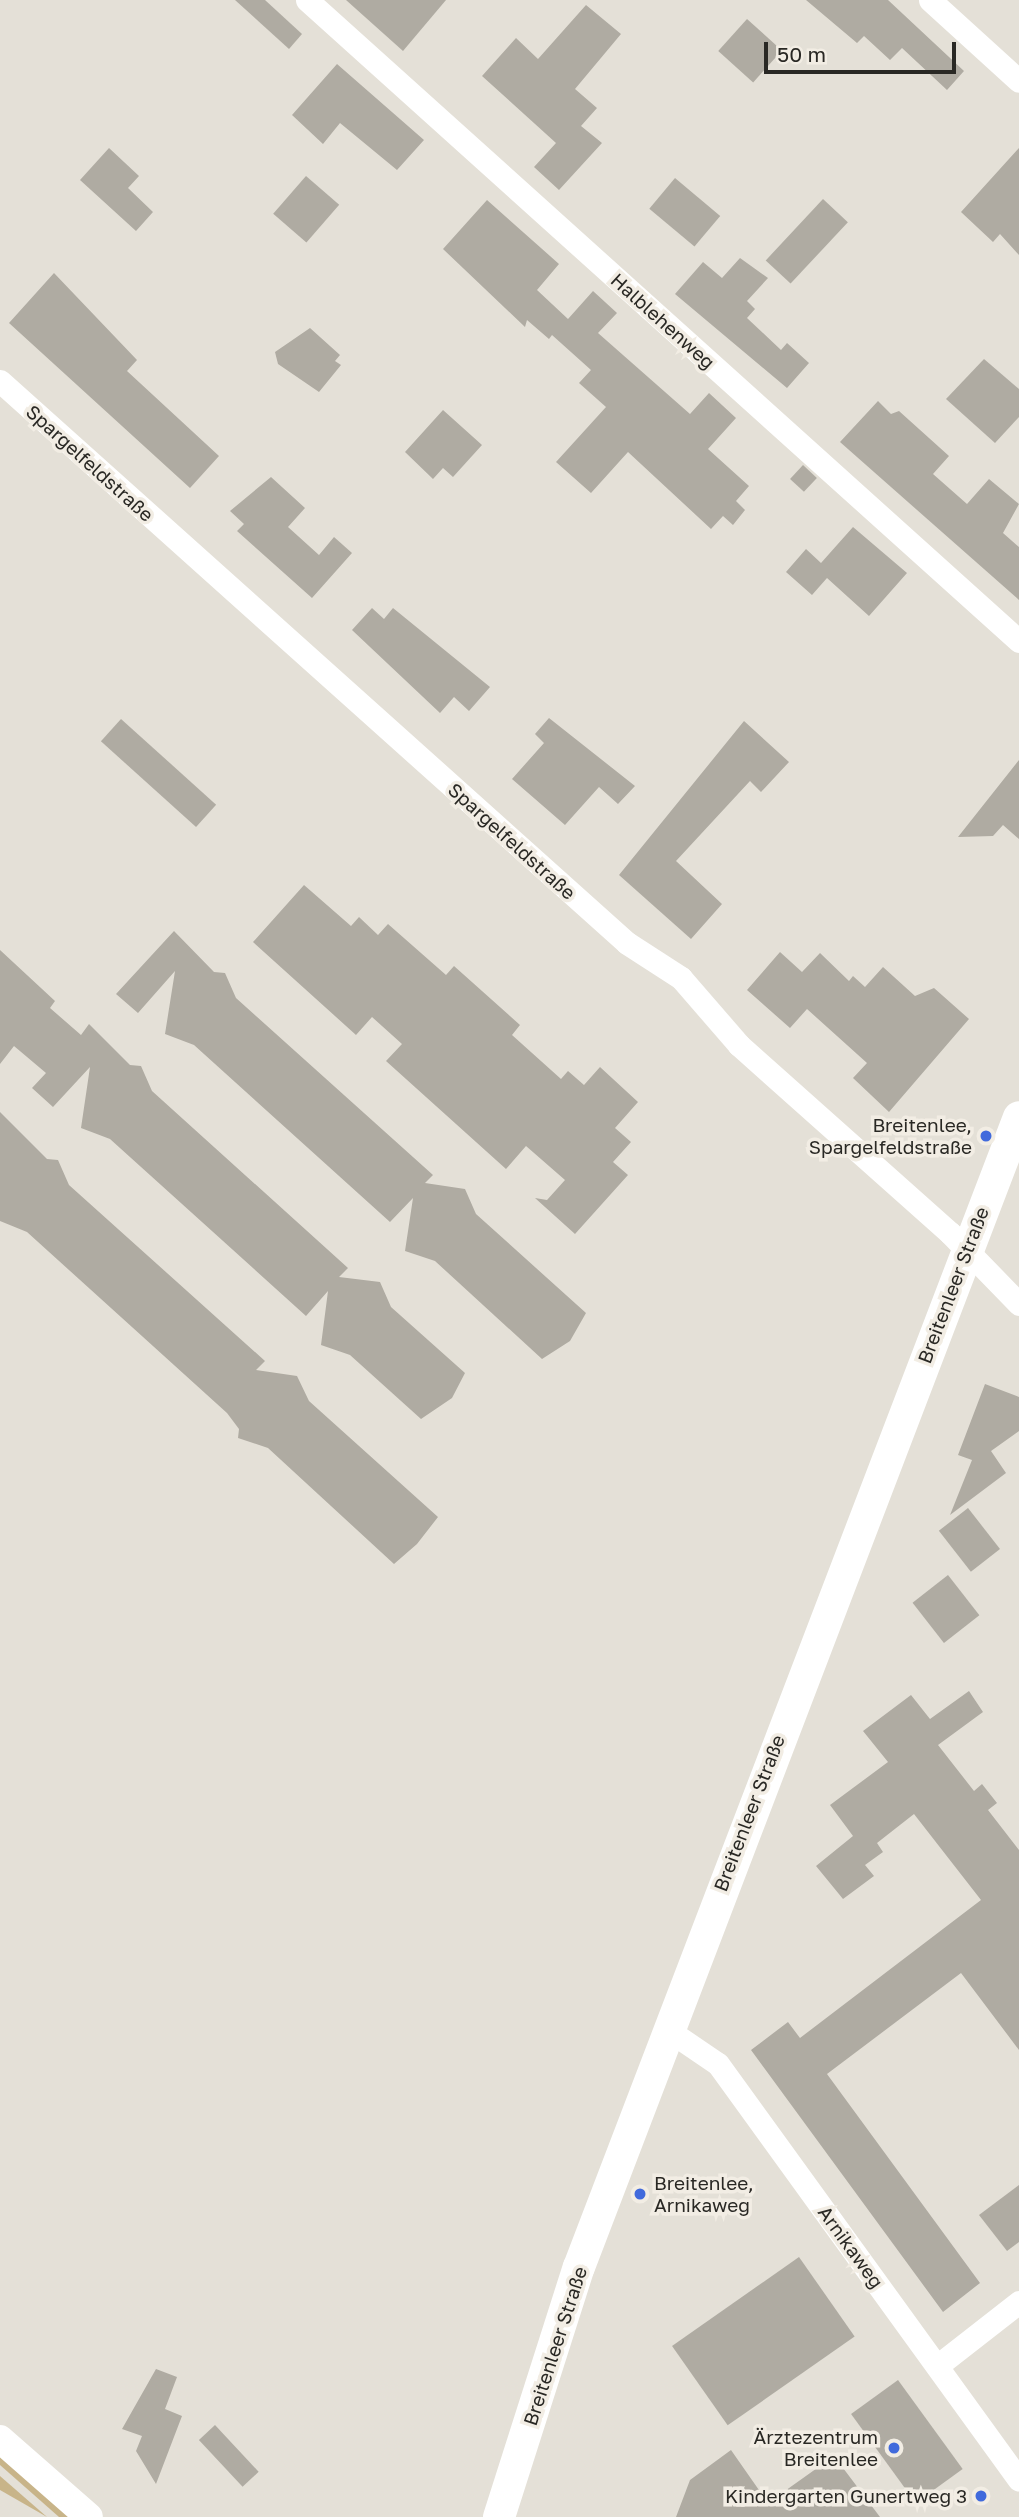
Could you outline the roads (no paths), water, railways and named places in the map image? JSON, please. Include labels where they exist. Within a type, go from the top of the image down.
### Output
[{"type":"main road","name":"Breitenleer Straße","points":[[499,2517],[579,2267],[1019,1117]]},
{"type":"street","name":"Halblehenweg","points":[[307,0],[1019,641]]},
{"type":"street","points":[[930,0],[1019,80]]},
{"type":"street","name":"Spargelfeldstraße","points":[[0,381],[627,943],[681,978],[739,1045],[968,1249],[1019,1304]]},
{"type":"street","name":"Arnikaweg","points":[[668,2031],[718,2064],[1019,2480]]},
{"type":"street","points":[[937,2366],[1019,2302]]},
{"type":"street","points":[[0,2439],[89,2517]]},
{"type":"place","name":"Breitenlee, Spargelfeldstraße","points":[[986,1136]]},
{"type":"place","name":"Breitenlee, Arnikaweg","points":[[640,2194]]},
{"type":"place","name":"Ärztezentrum Breitenlee","points":[[894,2448]]},
{"type":"place","name":"Kindergarten Gunertweg 3","points":[[981,2496]]}]
